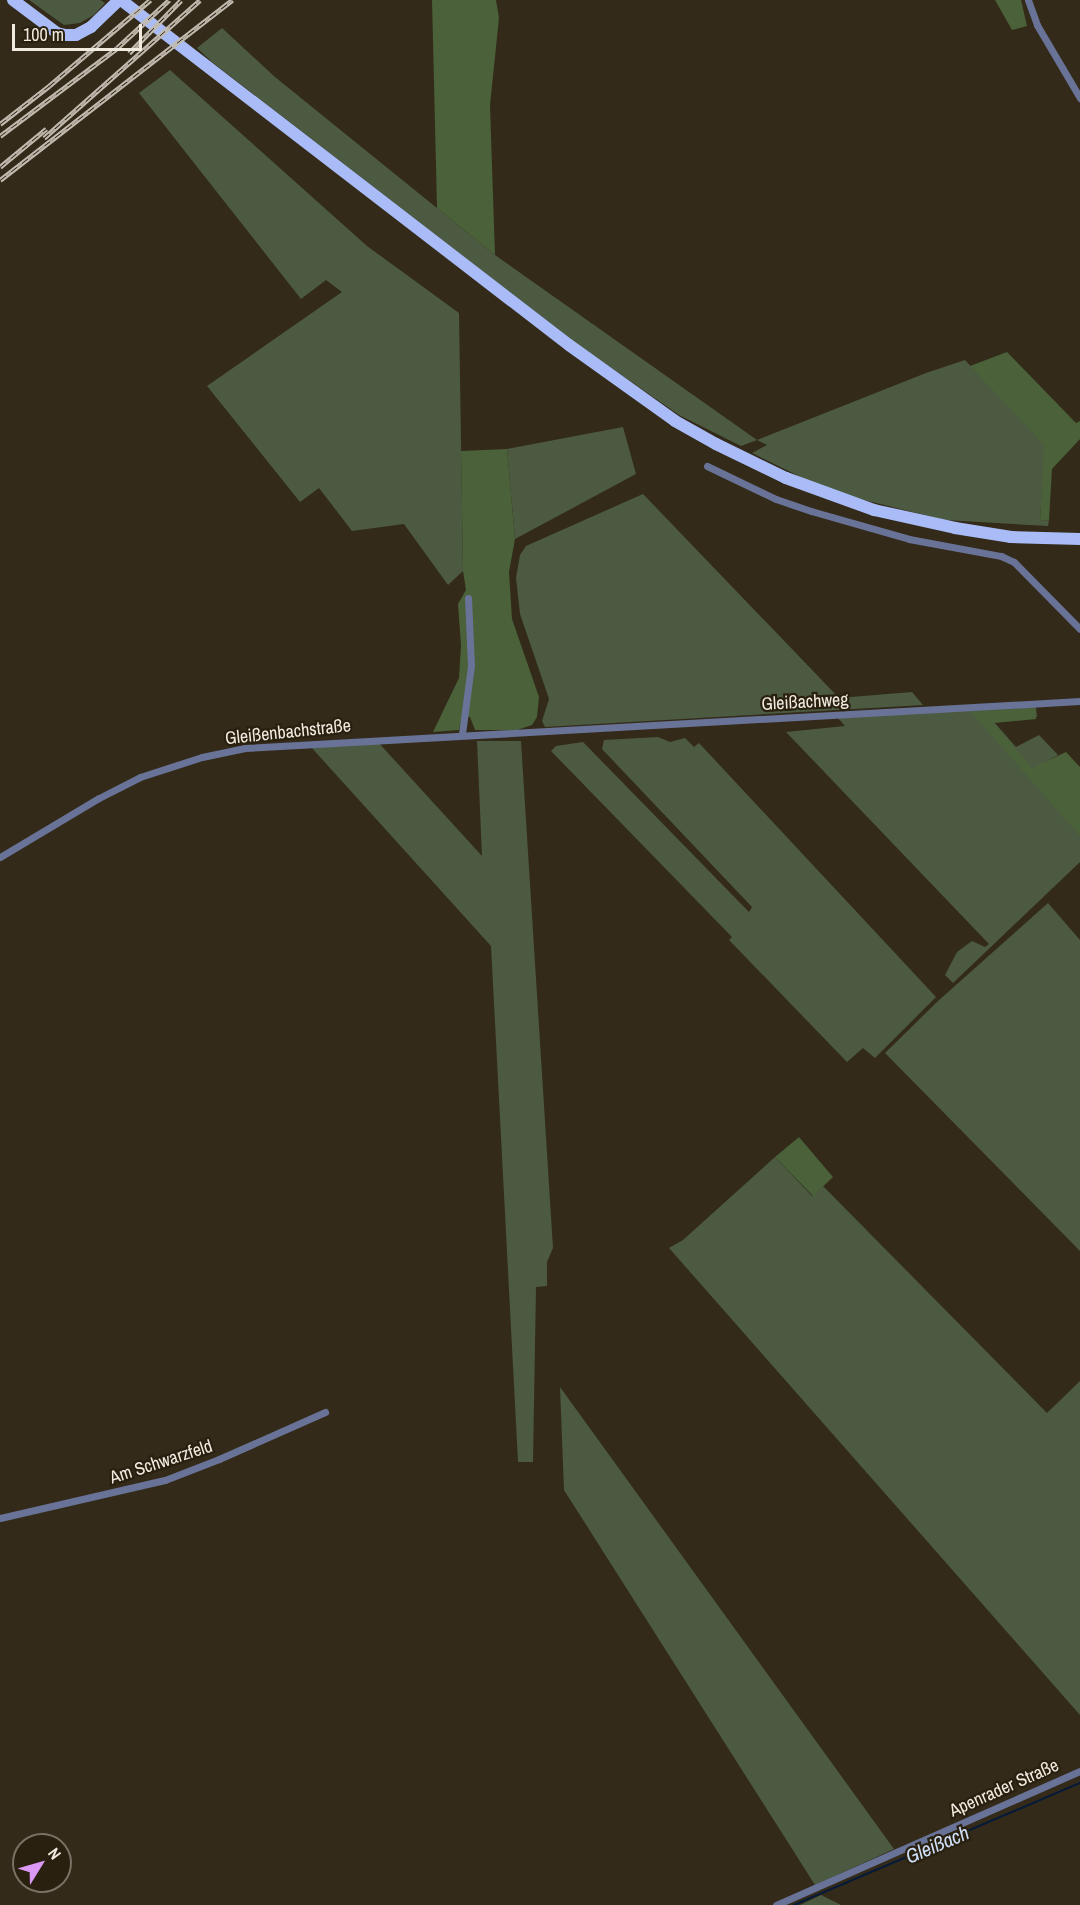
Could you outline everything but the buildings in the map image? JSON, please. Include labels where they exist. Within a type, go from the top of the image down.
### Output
[{"type":"main road","points":[[13,0],[57,33],[66,35],[76,35],[91,27],[120,0],[616,380],[675,421],[716,444],[819,491],[874,510],[955,528],[1024,538],[1080,538]]},
{"type":"main road","points":[[1024,538],[1033,543],[1080,546]]},
{"type":"street","points":[[1028,0],[1037,25],[1080,99]]},
{"type":"street","points":[[707,466],[776,499],[811,511],[909,539],[1001,556],[1014,562],[1080,628]]},
{"type":"street","points":[[462,734],[471,666],[468,598]]},
{"type":"street","name":"Gleißachweg","points":[[531,733],[1080,701]]},
{"type":"street","name":"Gleißenbachstraße","points":[[0,857],[129,782],[202,757],[245,748],[276,745],[462,734],[531,733]]},
{"type":"street","name":"Am Schwarzfeld","points":[[0,1518],[165,1480],[325,1412]]},
{"type":"street","name":"Apenrader Straße","points":[[776,1905],[1080,1771]]},
{"type":"green space","points":[[29,0],[100,0],[105,3],[94,15],[80,23],[64,25]]},
{"type":"green space","points":[[432,0],[496,0],[499,18],[490,105],[495,255],[437,208]]},
{"type":"green space","points":[[995,0],[1021,0],[1027,26],[1012,30]]},
{"type":"green space","points":[[222,28],[275,77],[495,255],[757,440],[741,446],[679,415],[573,341],[212,62],[197,48]]},
{"type":"green space","points":[[170,70],[367,246],[459,313],[463,571],[448,585],[404,524],[352,531],[319,488],[300,502],[207,386],[342,292],[326,280],[301,299],[139,93]]},
{"type":"green space","points":[[1007,352],[1076,423],[1080,421],[1080,439],[1052,469],[1049,520],[1040,521],[1044,445],[970,366]]},
{"type":"green space","points":[[965,360],[1045,445],[1040,521],[1049,520],[1048,526],[945,520],[860,499],[807,480],[752,453],[767,445],[757,440],[926,373]]},
{"type":"green space","points":[[623,427],[636,474],[515,539],[507,449]]},
{"type":"green space","points":[[507,449],[515,539],[509,572],[512,619],[539,697],[537,717],[532,725],[517,730],[475,730],[470,717],[462,717],[459,730],[433,732],[459,678],[461,645],[458,604],[466,590],[463,571],[461,451]]},
{"type":"green space","points":[[643,494],[839,698],[912,692],[923,705],[545,727],[542,721],[549,699],[520,614],[516,578],[520,555],[526,546]]},
{"type":"green space","points":[[1036,707],[1037,717],[994,722],[1016,747],[1039,735],[1058,755],[1035,768],[1080,821],[1080,862],[953,983],[945,975],[957,952],[972,941],[985,947],[989,944],[786,732],[845,726],[837,717]]},
{"type":"green space","points":[[1035,708],[1036,719],[994,723],[1032,768],[1066,752],[1080,767],[1080,836],[971,712]]},
{"type":"green space","points":[[658,737],[670,742],[685,738],[694,747],[699,743],[936,997],[875,1058],[863,1048],[847,1062],[729,940],[732,937],[551,751],[556,746],[583,742],[749,912],[752,907],[602,749],[604,740]]},
{"type":"green space","points":[[377,741],[482,856],[477,741],[521,741],[553,1248],[547,1262],[547,1286],[536,1287],[533,1462],[518,1462],[491,946],[311,747]]},
{"type":"green space","points":[[1048,903],[1080,940],[1080,1251],[885,1053],[938,1001]]},
{"type":"green space","points":[[799,1137],[833,1177],[813,1196],[775,1157]]},
{"type":"green space","points":[[775,1157],[812,1196],[823,1186],[1047,1413],[1080,1381],[1080,1715],[669,1248],[683,1240]]},
{"type":"green space","points":[[560,1387],[894,1849],[815,1885],[564,1490]]},
{"type":"green space","points":[[821,1895],[841,1905],[800,1905]]},
{"type":"waterway","name":"Gleißach","points":[[794,1905],[1080,1783]]},
{"type":"railway","points":[[0,124],[49,86],[150,0]]},
{"type":"railway","points":[[0,136],[117,48],[169,0]]},
{"type":"railway","points":[[129,53],[181,0]]},
{"type":"railway","points":[[44,138],[200,0]]},
{"type":"railway","points":[[0,180],[232,0]]},
{"type":"railway","points":[[0,167],[46,129]]}]
